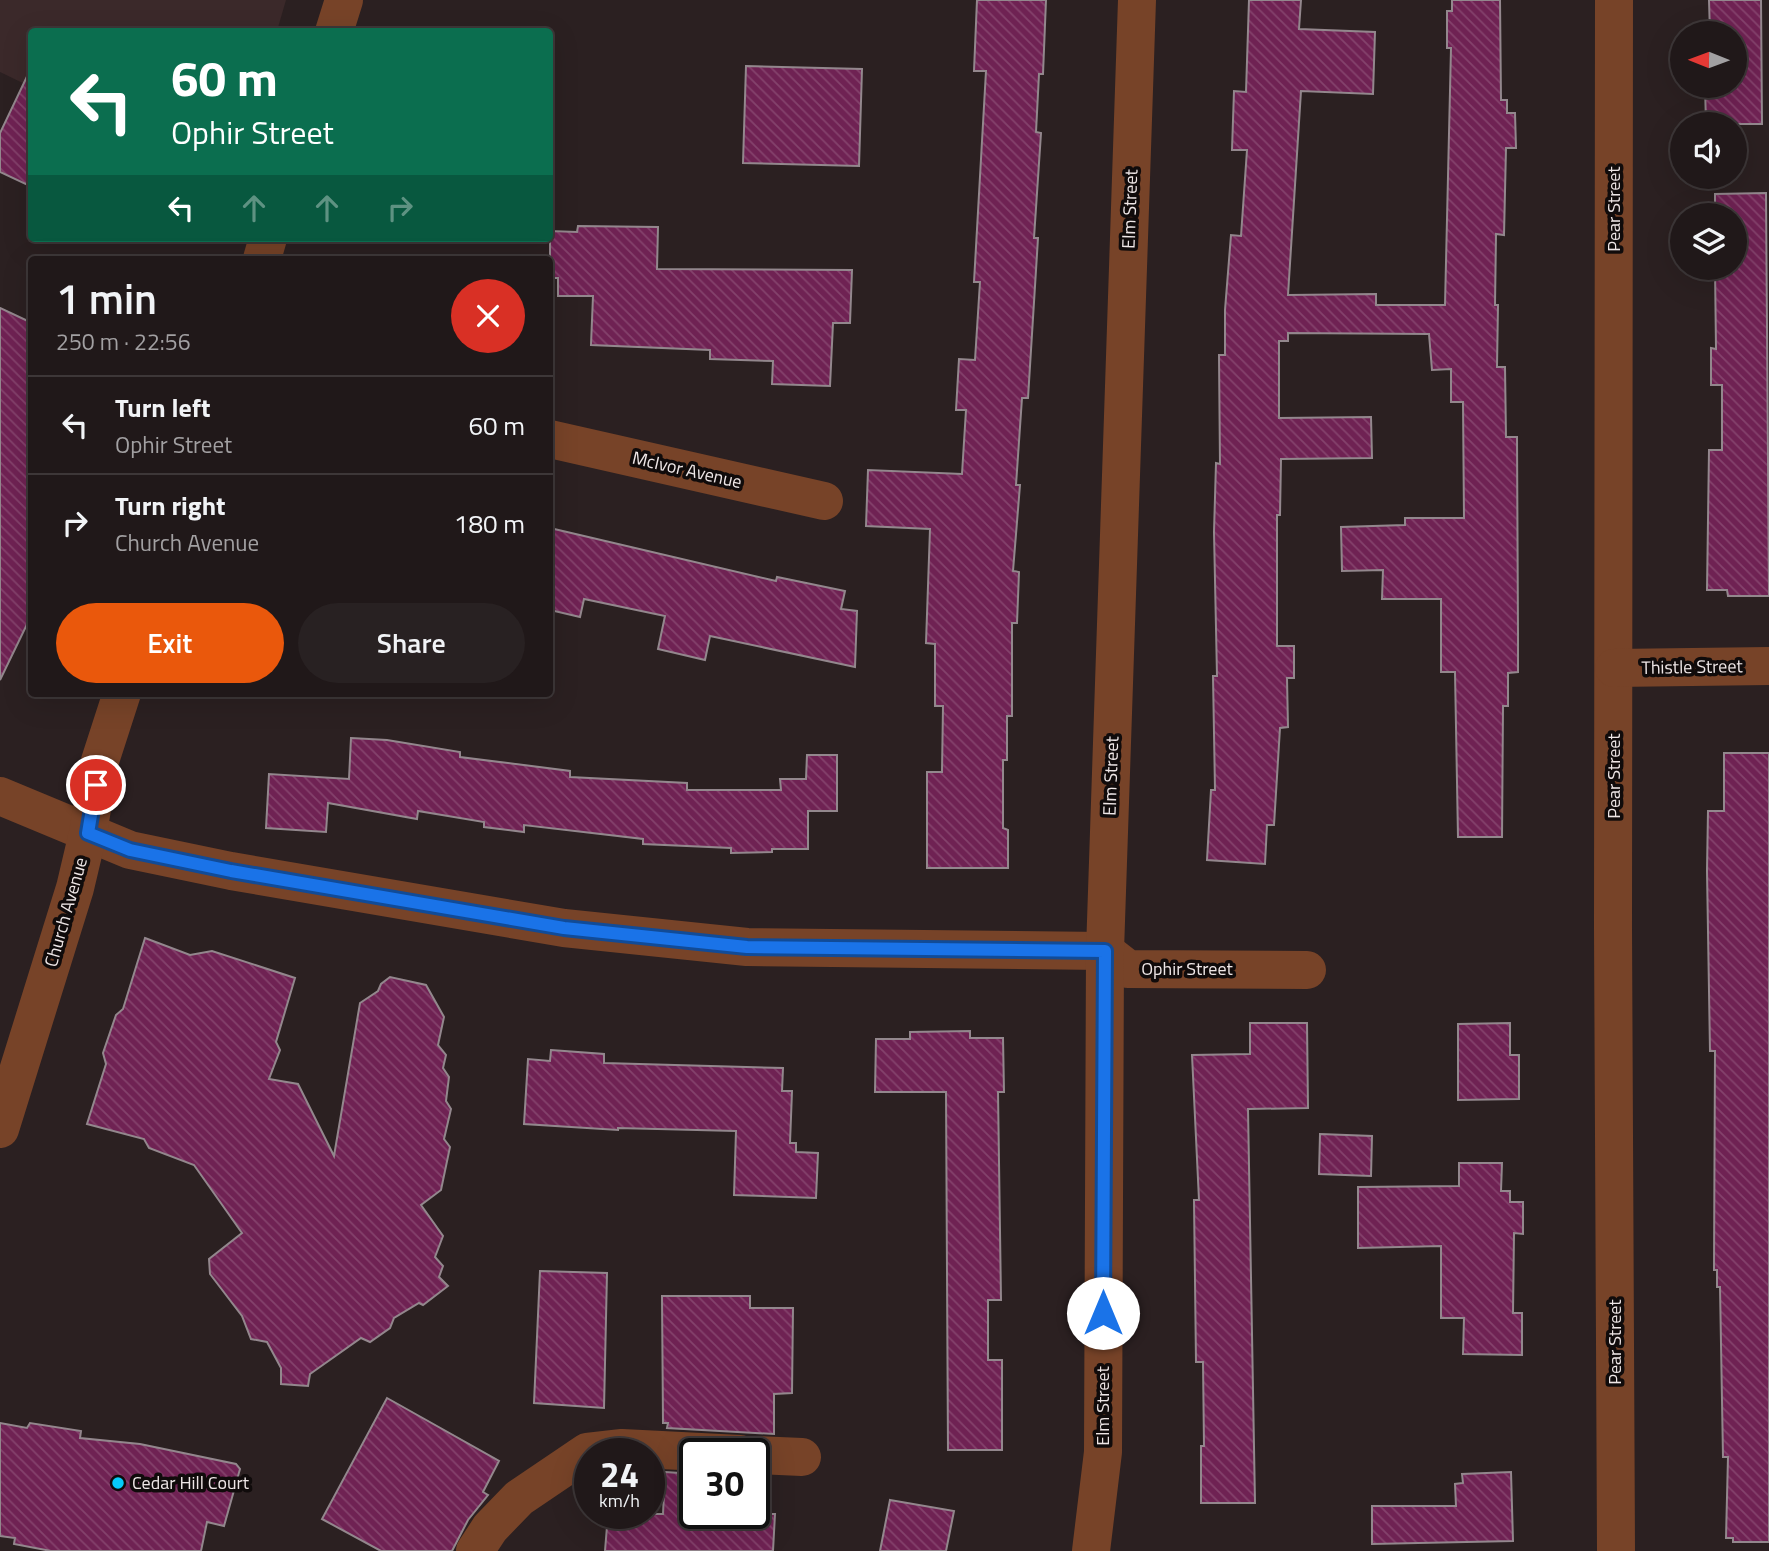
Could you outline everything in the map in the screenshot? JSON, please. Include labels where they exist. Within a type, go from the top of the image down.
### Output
[{"type":"street","points":[[335,28],[344,0]]},
{"type":"street","name":"Elm Street","points":[[1091,1551],[1102,1452],[1105,951],[1137,0]]},
{"type":"street","name":"Pear Street","points":[[1614,0],[1616,1551]]},
{"type":"street","name":"McIvor Avenue","points":[[553,440],[824,501]]},
{"type":"street","name":"Thistle Street","points":[[1614,668],[1769,666]]},
{"type":"street","name":"Church Avenue","points":[[0,1129],[75,888],[88,833],[100,761],[121,697]]},
{"type":"street","points":[[0,796],[130,850],[231,871],[564,928],[747,947],[1105,951]]},
{"type":"street","name":"Ophir Street","points":[[1105,951],[1128,969],[1307,970]]},
{"type":"street","points":[[475,1551],[491,1528],[519,1498],[587,1452],[622,1448],[679,1451]]},
{"type":"street","points":[[770,1456],[802,1457]]},
{"type":"shaded area","points":[[0,0],[286,0],[278,28],[28,28],[28,86],[0,72]]},
{"type":"building","points":[[977,0],[1046,0],[1043,74],[1039,74],[1036,132],[1041,133],[1034,238],[1038,238],[1028,398],[1022,398],[1016,485],[1020,485],[1013,571],[1019,572],[1017,623],[1012,623],[1012,716],[1007,716],[1007,760],[1003,760],[1003,828],[1008,830],[1008,868],[927,868],[927,772],[942,772],[943,706],[935,706],[935,644],[926,643],[930,529],[866,526],[868,470],[962,474],[966,410],[956,410],[959,359],[975,360],[980,282],[974,282],[986,71],[974,71]]},
{"type":"building","points":[[1249,0],[1301,0],[1299,29],[1375,32],[1373,94],[1301,91],[1288,295],[1376,294],[1376,305],[1445,305],[1451,48],[1447,48],[1447,11],[1452,11],[1452,0],[1500,0],[1501,100],[1507,100],[1507,113],[1515,113],[1516,148],[1506,148],[1504,235],[1496,234],[1495,305],[1498,305],[1497,367],[1505,367],[1506,437],[1517,437],[1518,632],[1518,672],[1508,673],[1508,706],[1503,706],[1502,837],[1458,837],[1455,672],[1441,672],[1441,599],[1382,599],[1383,570],[1342,571],[1341,527],[1405,525],[1405,518],[1464,518],[1463,402],[1451,402],[1451,369],[1432,370],[1429,334],[1288,333],[1288,341],[1279,341],[1279,418],[1371,417],[1372,458],[1281,459],[1280,515],[1277,515],[1277,646],[1294,646],[1294,678],[1287,678],[1288,727],[1280,728],[1274,825],[1267,825],[1265,864],[1207,860],[1211,790],[1215,790],[1213,676],[1217,676],[1214,532],[1216,463],[1220,464],[1219,355],[1225,355],[1225,310],[1231,235],[1241,236],[1247,150],[1232,150],[1234,91],[1246,92]]},
{"type":"building","points":[[1709,0],[1761,0],[1762,124],[1747,124],[1747,112],[1706,112],[1705,98],[1747,98],[1747,21],[1710,21]]},
{"type":"building","points":[[746,66],[862,69],[859,166],[743,163]]},
{"type":"building","points":[[28,74],[28,185],[0,172],[0,133]]},
{"type":"building","points":[[1766,193],[1769,596],[1728,596],[1727,590],[1707,590],[1709,450],[1722,450],[1722,385],[1711,385],[1711,348],[1716,349],[1715,280],[1747,280],[1747,203],[1715,203],[1715,194]]},
{"type":"building","points":[[578,226],[658,227],[657,269],[852,270],[850,323],[833,323],[830,386],[772,384],[773,361],[710,359],[710,350],[591,345],[593,296],[558,296],[558,278],[553,278],[553,256],[550,256],[553,231],[577,232]]},
{"type":"building","points":[[0,308],[28,321],[28,622],[0,680]]},
{"type":"building","points":[[553,529],[776,581],[777,577],[845,591],[841,609],[857,611],[855,667],[710,636],[705,660],[658,649],[665,616],[584,599],[580,617],[553,611]]},
{"type":"building","points":[[351,738],[387,740],[460,752],[460,757],[570,771],[570,777],[687,783],[687,790],[781,790],[780,779],[806,779],[807,755],[837,755],[837,811],[808,811],[808,849],[772,849],[772,852],[731,853],[731,848],[643,844],[643,839],[524,825],[524,832],[484,827],[484,822],[418,811],[417,819],[328,803],[326,832],[266,828],[269,774],[349,779]]},
{"type":"building","points":[[1724,753],[1769,753],[1769,1542],[1733,1542],[1733,1538],[1726,1538],[1728,1457],[1723,1457],[1720,1287],[1717,1287],[1717,1270],[1714,1270],[1715,1051],[1710,1051],[1707,871],[1708,811],[1724,811]]},
{"type":"building","points":[[145,938],[190,955],[212,951],[295,978],[276,1042],[280,1050],[269,1079],[298,1084],[334,1156],[360,1003],[378,991],[381,984],[390,977],[426,985],[444,1017],[438,1045],[446,1055],[443,1068],[449,1077],[446,1101],[451,1109],[444,1139],[450,1147],[441,1190],[421,1205],[443,1236],[435,1257],[443,1266],[439,1277],[448,1286],[423,1305],[419,1303],[394,1318],[390,1328],[370,1342],[361,1338],[310,1374],[308,1386],[281,1384],[281,1368],[267,1342],[251,1339],[242,1316],[210,1274],[209,1259],[242,1233],[194,1165],[149,1148],[144,1139],[87,1124],[106,1064],[103,1053],[116,1015],[123,1009]]},
{"type":"building","points":[[1250,1023],[1307,1023],[1308,1108],[1248,1109],[1255,1503],[1201,1503],[1201,1446],[1204,1446],[1203,1362],[1196,1362],[1194,1200],[1199,1200],[1192,1055],[1250,1054]]},
{"type":"building","points":[[1510,1023],[1510,1055],[1519,1055],[1519,1099],[1458,1100],[1458,1024]]},
{"type":"building","points":[[970,1031],[970,1038],[1003,1038],[1004,1092],[998,1092],[1001,1300],[988,1300],[988,1360],[1002,1360],[1002,1450],[948,1450],[946,1092],[875,1092],[876,1039],[910,1039],[910,1032]]},
{"type":"building","points":[[551,1050],[604,1054],[604,1063],[783,1068],[782,1091],[792,1091],[790,1143],[796,1143],[796,1152],[818,1153],[816,1198],[734,1195],[736,1131],[618,1130],[524,1124],[528,1059],[550,1061]]},
{"type":"building","points":[[1320,1134],[1372,1136],[1371,1176],[1319,1174]]},
{"type":"building","points":[[1459,1163],[1502,1163],[1501,1191],[1510,1191],[1510,1202],[1523,1202],[1523,1234],[1514,1233],[1513,1313],[1522,1313],[1522,1355],[1463,1354],[1464,1318],[1441,1318],[1441,1246],[1358,1248],[1358,1187],[1459,1186]]},
{"type":"building","points":[[540,1271],[607,1273],[604,1408],[534,1403]]},
{"type":"building","points":[[662,1296],[750,1296],[750,1308],[793,1308],[792,1393],[774,1394],[774,1434],[667,1428],[668,1423],[663,1423]]},
{"type":"building","points":[[387,1398],[499,1461],[483,1492],[488,1495],[468,1520],[452,1551],[381,1551],[322,1519]]},
{"type":"building","name":"Cedar Hill Court","points":[[0,1423],[27,1428],[30,1423],[81,1431],[80,1438],[140,1444],[236,1464],[240,1469],[224,1526],[207,1522],[201,1551],[51,1551],[14,1544],[15,1538],[0,1536]]},
{"type":"building","points":[[665,1472],[679,1473],[679,1529],[770,1529],[770,1514],[775,1514],[773,1551],[605,1551],[607,1529],[665,1529]]},
{"type":"building","points":[[1511,1472],[1513,1541],[1372,1544],[1372,1506],[1456,1506],[1455,1484],[1463,1483],[1462,1474]]},
{"type":"building","points":[[890,1500],[954,1511],[946,1551],[880,1551]]},
{"type":"place","name":"Cedar Hill Court","points":[[118,1483]]},
{"type":"route","points":[[96,785],[88,833],[130,850],[231,871],[564,928],[747,947],[994,952],[1105,951],[1103,1313]]}]
